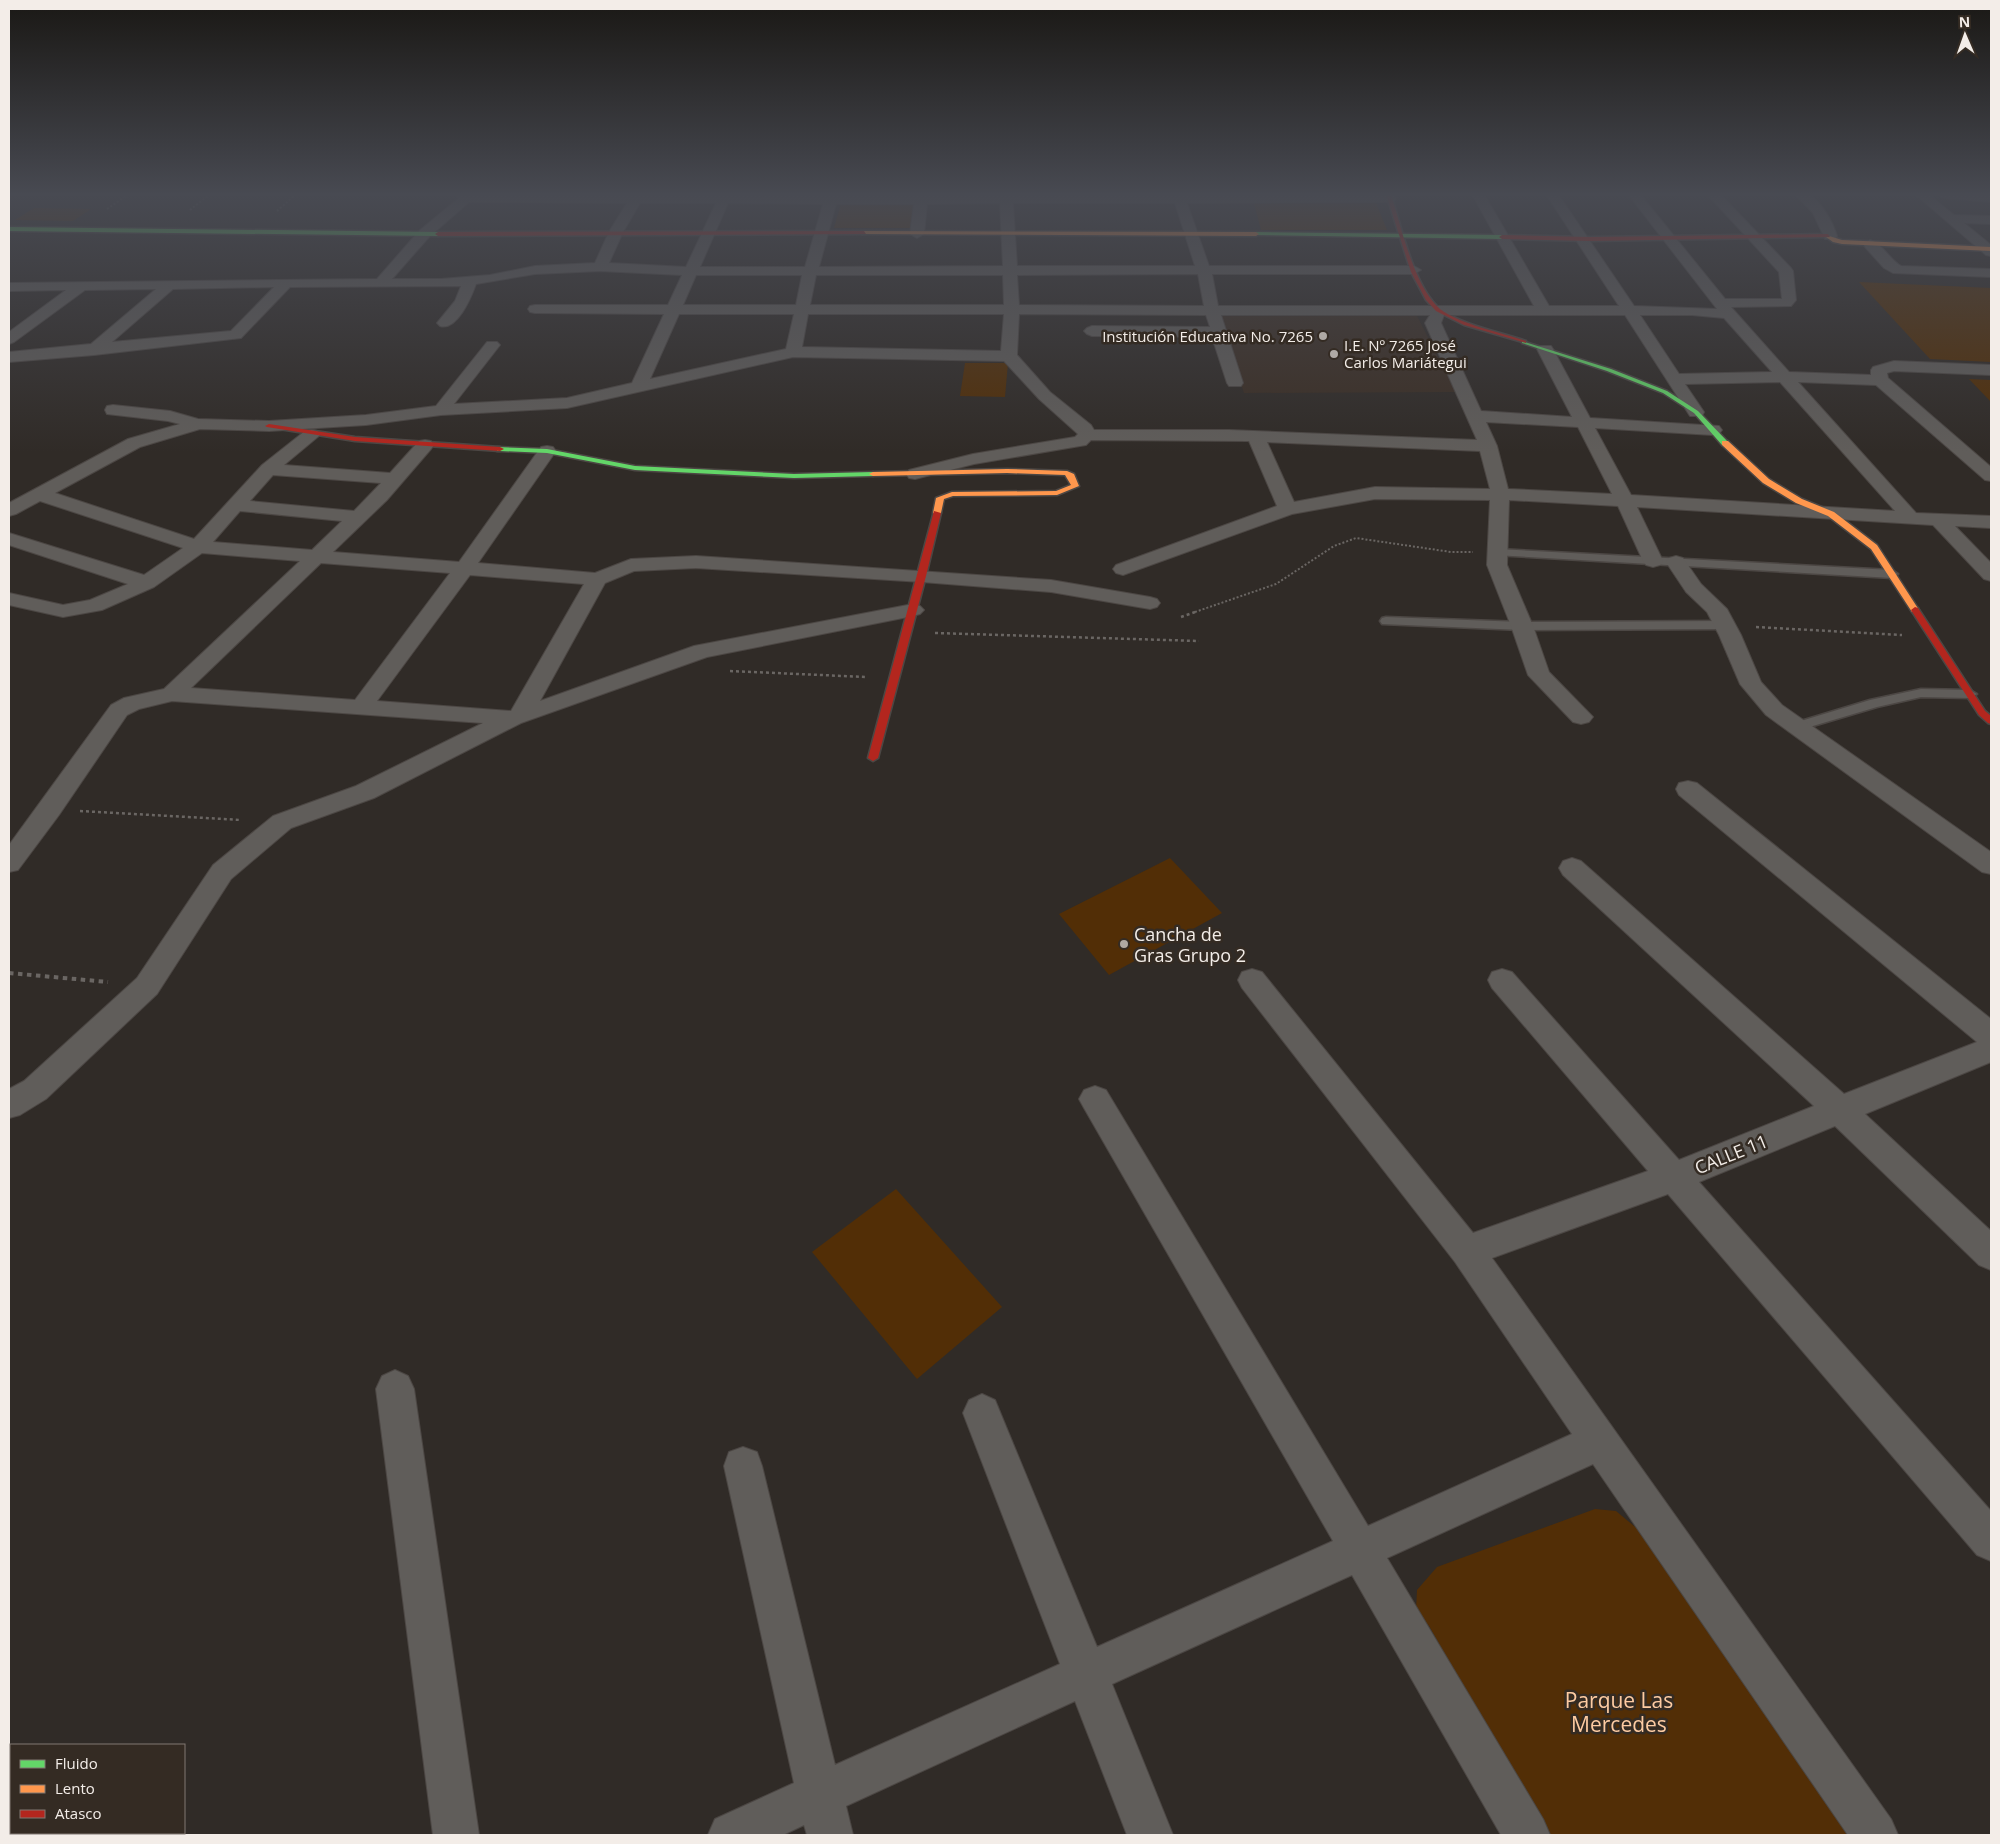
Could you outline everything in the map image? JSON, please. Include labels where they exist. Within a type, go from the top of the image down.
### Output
[{"type":"street","points":[[9,287],[440,283],[469,280]]},
{"type":"street","points":[[445,323],[462,302],[470,280]]},
{"type":"street","points":[[639,386],[686,280]]},
{"type":"street","points":[[793,352],[808,280]]},
{"type":"street","points":[[1011,280],[1010,356],[1030,383],[1063,413],[1085,429],[1086,435]]},
{"type":"street","points":[[1206,280],[1212,311],[1235,383]]},
{"type":"street","points":[[1419,280],[1428,299],[1439,311],[1462,322],[1609,370],[1665,392],[1696,412]]},
{"type":"street","points":[[1527,280],[1544,311]]},
{"type":"street","points":[[1610,280],[1696,412],[1713,430],[1766,481],[1799,501],[1831,514],[1874,547],[1982,713],[1991,721]]},
{"type":"street","points":[[1703,280],[1725,308],[1911,518]]},
{"type":"street","points":[[535,309],[1692,311],[1786,303],[1789,300],[1787,280]]},
{"type":"street","points":[[9,357],[236,336],[286,283]]},
{"type":"street","points":[[94,350],[169,285]]},
{"type":"street","points":[[9,339],[82,286]]},
{"type":"street","points":[[1091,310],[1092,338],[1219,332]]},
{"type":"street","points":[[1439,311],[1433,323],[1488,446],[1500,493],[1498,565],[1539,675],[1581,717]]},
{"type":"street","points":[[441,410],[492,345]]},
{"type":"street","points":[[1545,349],[1625,501],[1653,561]]},
{"type":"street","points":[[112,410],[170,416],[199,424],[269,426],[366,420],[441,410],[567,403],[793,352],[1010,356]]},
{"type":"street","points":[[1880,380],[1879,370],[1885,367],[1991,370]]},
{"type":"street","points":[[1675,379],[1786,377],[1880,380],[1991,476]]},
{"type":"street","points":[[1474,416],[1713,430]]},
{"type":"street","points":[[9,510],[134,443],[199,424]]},
{"type":"street","points":[[269,426],[311,435],[425,446],[546,451],[635,468],[794,476],[1007,471],[1067,473],[1071,476],[1075,486],[1057,492],[944,495],[940,498],[922,576],[873,758]]},
{"type":"street","points":[[9,599],[63,611],[95,606],[147,583],[198,547],[268,469],[311,435]]},
{"type":"street","points":[[915,474],[973,459],[1080,441],[1086,435],[1256,436],[1488,446]]},
{"type":"street","points":[[1256,436],[1288,509]]},
{"type":"street","points":[[172,694],[359,517],[425,446]]},
{"type":"street","points":[[1959,449],[1991,451]]},
{"type":"street","points":[[361,708],[464,569],[546,451]]},
{"type":"street","points":[[268,469],[396,479]]},
{"type":"street","points":[[1122,569],[1288,509],[1375,493],[1500,493],[1991,522]]},
{"type":"street","points":[[39,494],[198,547],[597,580],[631,565],[696,562],[1051,586],[1150,604]]},
{"type":"street","points":[[235,505],[359,517]]},
{"type":"street","points":[[1938,519],[1991,575]]},
{"type":"street","points":[[9,539],[147,583]]},
{"type":"street","points":[[1676,562],[1693,588],[1716,609],[1751,684],[1774,710],[1991,864]]},
{"type":"street","points":[[516,717],[597,580]]},
{"type":"street","points":[[9,1105],[35,1090],[147,986],[222,872],[282,822],[366,792],[516,717],[702,651],[910,621]]},
{"type":"street","points":[[9,863],[50,809],[119,710],[132,704],[172,694],[516,717]]},
{"type":"street","points":[[1688,789],[1991,1036]]},
{"type":"street","points":[[1572,868],[1841,1111],[1991,1254]]},
{"type":"street","points":[[1252,980],[1467,1251],[1875,1835]]},
{"type":"street","points":[[1502,980],[1991,1541]]},
{"type":"street","name":"CALLE 11","points":[[1467,1251],[1674,1177],[1991,1049]]},
{"type":"street","points":[[1096,1099],[1527,1835]]},
{"type":"street","points":[[395,1389],[456,1835]]},
{"type":"street","points":[[982,1414],[1150,1835]]},
{"type":"street","points":[[731,1835],[1600,1440]]},
{"type":"street","points":[[743,1466],[830,1835]]},
{"type":"lane","points":[[1498,553],[1892,574]]},
{"type":"lane","points":[[1386,621],[1522,626],[1725,625]]},
{"type":"lane","points":[[1796,727],[1875,703],[1921,692],[1970,694]]},
{"type":"path","points":[[1181,617],[1276,584],[1334,546],[1356,538],[1451,552],[1498,553]]},
{"type":"path","points":[[910,621],[1199,641]]},
{"type":"path","points":[[1725,625],[1932,636]]},
{"type":"path","points":[[725,670],[894,678]]},
{"type":"path","points":[[50,809],[282,822]]},
{"type":"path","points":[[9,973],[147,986]]},
{"type":"shaded area","name":"I.E. Nº 7265 José Carlos Mariátegui","points":[[1217,313],[1408,313],[1417,316],[1456,392],[1244,393]]},
{"type":"green space","points":[[1859,282],[1991,288],[1991,362],[1930,359]]},
{"type":"green space","points":[[965,363],[1008,363],[1005,397],[960,396]]},
{"type":"green space","points":[[1969,379],[1991,380],[1991,402]]},
{"type":"green space","name":"Cancha de Gras Grupo 2","points":[[1170,858],[1222,913],[1109,975],[1059,914]]},
{"type":"green space","points":[[896,1189],[1002,1307],[917,1379],[812,1252]]},
{"type":"green space","name":"Parque Las Mercedes","points":[[1595,1509],[1616,1511],[1640,1531],[1861,1835],[1547,1835],[1429,1626],[1416,1611],[1417,1590],[1437,1567]]},
{"type":"traffic: fast","points":[[1524,342],[1609,370],[1665,392],[1696,412],[1725,443]]},
{"type":"traffic: fast","points":[[500,449],[547,451],[635,468],[794,476],[873,474]]},
{"type":"traffic: slow","points":[[1725,443],[1766,481],[1799,501],[1831,514],[1874,547],[1915,610]]},
{"type":"traffic: slow","points":[[873,474],[1007,471],[1067,473],[1071,476],[1075,486],[1057,493],[952,494],[940,498],[937,513]]},
{"type":"traffic: jam","points":[[1418,280],[1429,300],[1445,315],[1466,324],[1524,342]]},
{"type":"traffic: jam","points":[[269,426],[355,439],[500,449]]},
{"type":"traffic: jam","points":[[873,758],[937,513]]},
{"type":"traffic: jam","points":[[1915,610],[1982,713],[1991,721]]},
{"type":"place","name":"Institución Educativa No. 7265","points":[[1323,336]]},
{"type":"place","name":"I.E. Nº 7265 José Carlos Mariátegui","points":[[1334,354]]},
{"type":"place","name":"Cancha de Gras Grupo 2","points":[[1124,944]]}]
